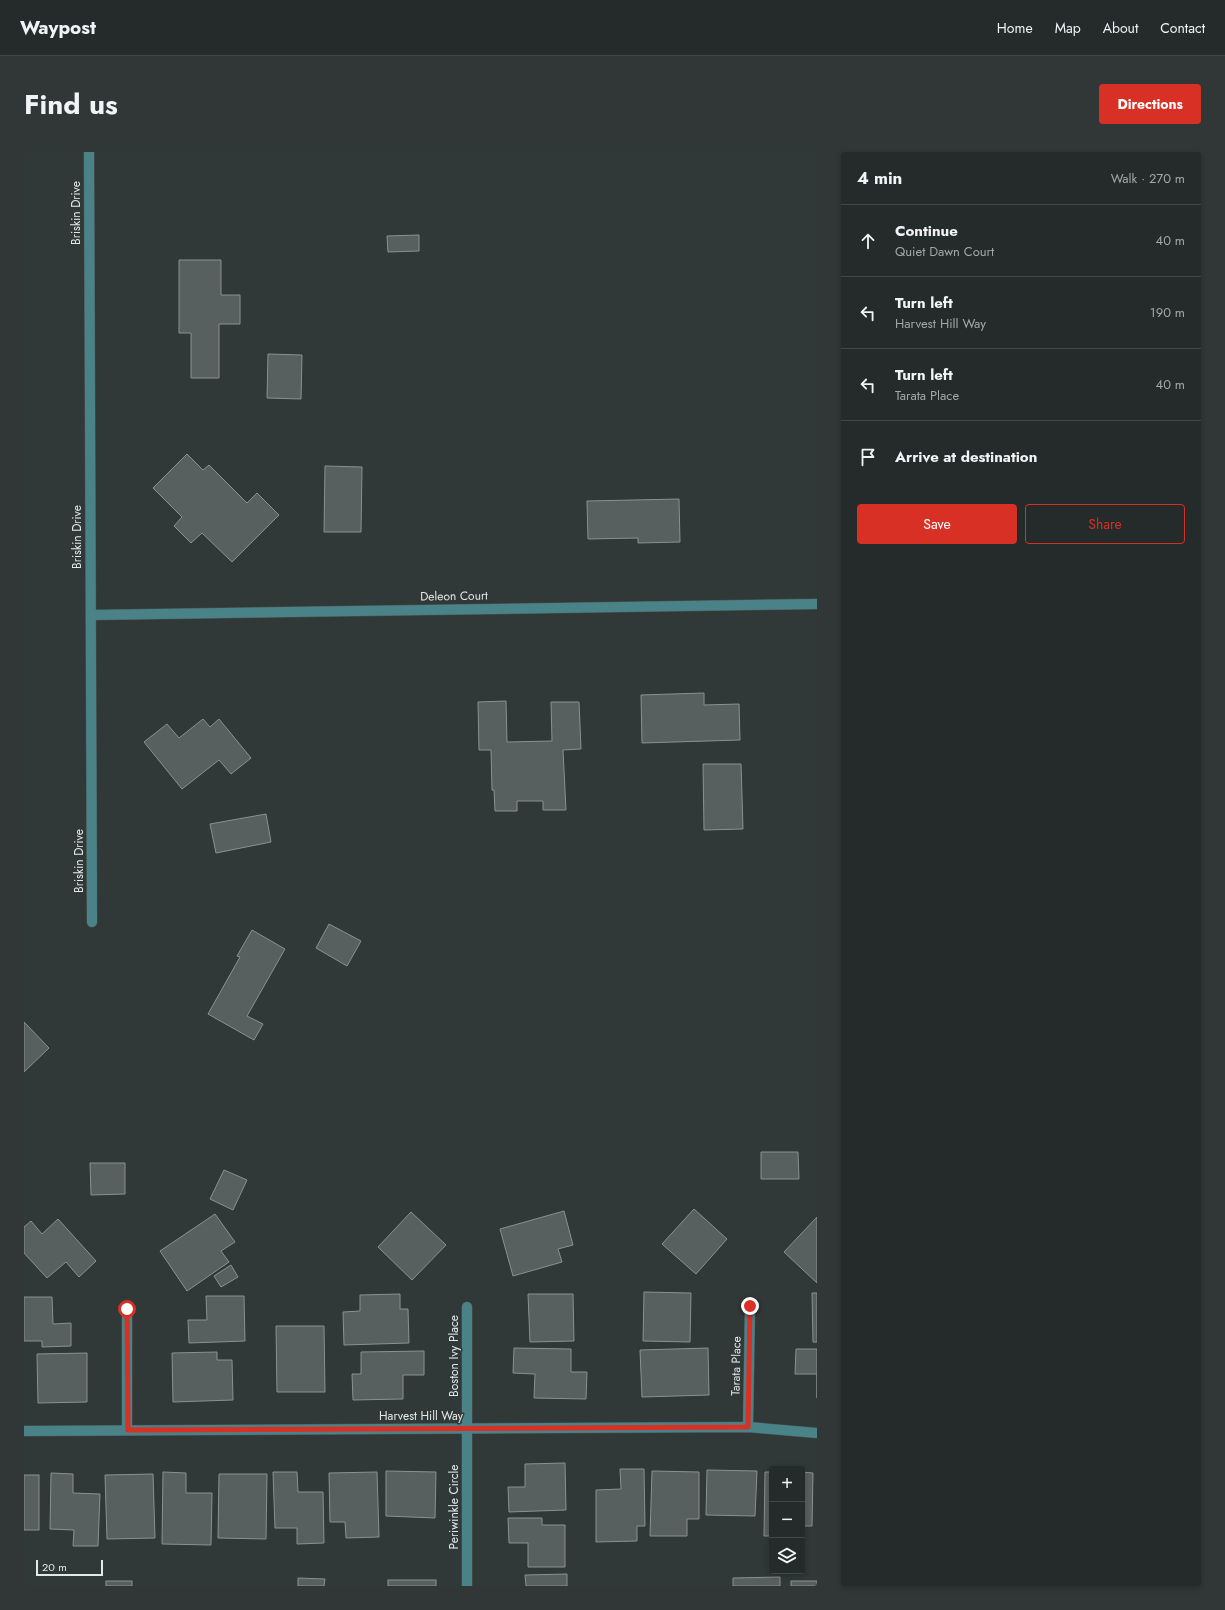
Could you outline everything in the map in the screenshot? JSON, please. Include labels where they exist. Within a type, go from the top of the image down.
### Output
[{"type":"street","name":"Briskin Drive","points":[[89,152],[92,922]]},
{"type":"street","name":"Deleon Court","points":[[91,615],[817,604]]},
{"type":"street","name":"Tarata Place","points":[[748,1427],[750,1306]]},
{"type":"street","name":"Boston Ivy Place","points":[[467,1307],[467,1429]]},
{"type":"street","points":[[127,1309],[128,1430]]},
{"type":"street","name":"Harvest Hill Way","points":[[24,1431],[748,1427],[817,1433]]},
{"type":"street","name":"Periwinkle Circle","points":[[467,1429],[467,1586]]},
{"type":"building","points":[[419,235],[419,251],[388,252],[387,236]]},
{"type":"building","points":[[179,260],[221,260],[221,295],[240,295],[240,324],[219,324],[219,378],[191,378],[191,333],[179,333]]},
{"type":"building","points":[[268,354],[302,355],[301,399],[267,398]]},
{"type":"building","points":[[187,454],[203,470],[209,465],[247,503],[257,493],[279,515],[232,562],[202,533],[191,543],[174,526],[182,517],[153,488]]},
{"type":"building","points":[[325,466],[362,467],[361,532],[324,532]]},
{"type":"building","points":[[679,499],[680,542],[638,543],[638,538],[588,539],[587,501]]},
{"type":"building","points":[[704,693],[704,705],[739,704],[740,740],[642,743],[641,695]]},
{"type":"building","points":[[506,701],[507,742],[552,741],[551,702],[579,702],[581,749],[563,750],[566,810],[543,810],[543,801],[517,801],[517,811],[495,811],[494,790],[492,790],[491,750],[479,750],[478,702]]},
{"type":"building","points":[[203,719],[210,727],[219,719],[251,758],[231,774],[219,760],[182,789],[144,742],[167,724],[179,738]]},
{"type":"building","points":[[703,764],[741,764],[743,829],[704,830]]},
{"type":"building","points":[[266,814],[271,842],[216,853],[210,824]]},
{"type":"building","points":[[329,924],[361,941],[347,966],[316,948]]},
{"type":"building","points":[[252,930],[285,949],[247,1016],[263,1024],[254,1040],[208,1014],[240,957],[237,956]]},
{"type":"building","points":[[24,1022],[49,1048],[24,1072]]},
{"type":"building","points":[[761,1152],[798,1152],[799,1179],[761,1179]]},
{"type":"building","points":[[90,1163],[125,1163],[125,1194],[91,1195]]},
{"type":"building","points":[[224,1170],[247,1180],[233,1210],[210,1199]]},
{"type":"building","points":[[694,1209],[727,1239],[696,1274],[662,1244]]},
{"type":"building","points":[[564,1211],[573,1245],[558,1249],[562,1262],[513,1276],[500,1229]]},
{"type":"building","points":[[411,1212],[446,1245],[412,1280],[378,1247]]},
{"type":"building","points":[[215,1214],[235,1242],[221,1251],[229,1262],[187,1291],[160,1251]]},
{"type":"building","points":[[817,1217],[817,1283],[784,1252]]},
{"type":"building","points":[[58,1219],[96,1261],[79,1277],[66,1262],[47,1278],[24,1253],[24,1227],[31,1221],[42,1234]]},
{"type":"building","points":[[231,1265],[238,1277],[221,1287],[214,1276]]},
{"type":"building","points":[[644,1292],[691,1293],[690,1342],[643,1341]]},
{"type":"building","points":[[812,1293],[817,1293],[817,1342],[813,1342]]},
{"type":"building","points":[[400,1294],[400,1309],[408,1309],[409,1343],[344,1345],[343,1312],[360,1311],[360,1295]]},
{"type":"building","points":[[528,1294],[573,1294],[574,1341],[530,1342]]},
{"type":"building","points":[[206,1296],[244,1296],[245,1341],[189,1343],[188,1320],[207,1320]]},
{"type":"building","points":[[24,1297],[52,1297],[53,1324],[71,1323],[71,1346],[42,1347],[42,1341],[24,1341]]},
{"type":"building","points":[[276,1326],[324,1326],[325,1392],[277,1392]]},
{"type":"building","points":[[514,1348],[571,1349],[571,1372],[587,1372],[586,1399],[534,1398],[535,1374],[513,1373]]},
{"type":"building","points":[[708,1348],[709,1395],[642,1397],[640,1350]]},
{"type":"building","points":[[796,1349],[817,1349],[817,1374],[795,1374]]},
{"type":"building","points":[[424,1351],[424,1375],[403,1375],[403,1399],[353,1400],[352,1374],[361,1374],[361,1352]]},
{"type":"building","points":[[217,1352],[217,1360],[232,1360],[233,1400],[173,1402],[172,1353]]},
{"type":"building","points":[[87,1353],[87,1402],[38,1403],[37,1354]]},
{"type":"building","points":[[565,1463],[566,1510],[509,1512],[508,1487],[525,1487],[525,1464]]},
{"type":"building","points":[[620,1469],[644,1469],[645,1526],[637,1526],[637,1541],[596,1542],[596,1490],[621,1489]]},
{"type":"building","points":[[707,1470],[757,1471],[755,1516],[706,1515]]},
{"type":"building","points":[[386,1471],[436,1472],[435,1518],[386,1516]]},
{"type":"building","points":[[652,1471],[699,1472],[699,1519],[687,1519],[687,1536],[650,1536]]},
{"type":"building","points":[[163,1472],[186,1473],[186,1493],[212,1493],[211,1545],[162,1544]]},
{"type":"building","points":[[273,1472],[297,1472],[298,1492],[323,1492],[324,1543],[297,1544],[297,1528],[275,1528]]},
{"type":"building","points":[[377,1472],[379,1537],[346,1538],[345,1522],[330,1522],[329,1473]]},
{"type":"building","points":[[765,1472],[769,1472],[769,1536],[764,1536]]},
{"type":"building","points":[[805,1472],[813,1473],[812,1526],[805,1526]]},
{"type":"building","points":[[51,1473],[73,1474],[73,1493],[100,1494],[98,1546],[73,1546],[74,1530],[50,1529]]},
{"type":"building","points":[[153,1474],[155,1538],[107,1539],[105,1475]]},
{"type":"building","points":[[219,1474],[267,1474],[266,1539],[218,1538]]},
{"type":"building","points":[[24,1475],[39,1475],[39,1530],[24,1530]]},
{"type":"building","points":[[508,1518],[542,1518],[542,1525],[565,1525],[565,1567],[528,1567],[528,1543],[509,1543]]},
{"type":"building","points":[[567,1574],[567,1586],[526,1586],[525,1575]]},
{"type":"building","points":[[780,1577],[780,1586],[733,1586],[733,1578]]},
{"type":"building","points":[[298,1578],[325,1579],[324,1586],[298,1586]]},
{"type":"building","points":[[388,1580],[436,1580],[436,1586],[388,1586]]},
{"type":"building","points":[[106,1581],[132,1581],[132,1586],[106,1586]]},
{"type":"building","points":[[791,1581],[817,1581],[817,1586],[791,1586]]},
{"type":"route","points":[[127,1309],[128,1430],[467,1429],[748,1427],[750,1306]]}]
